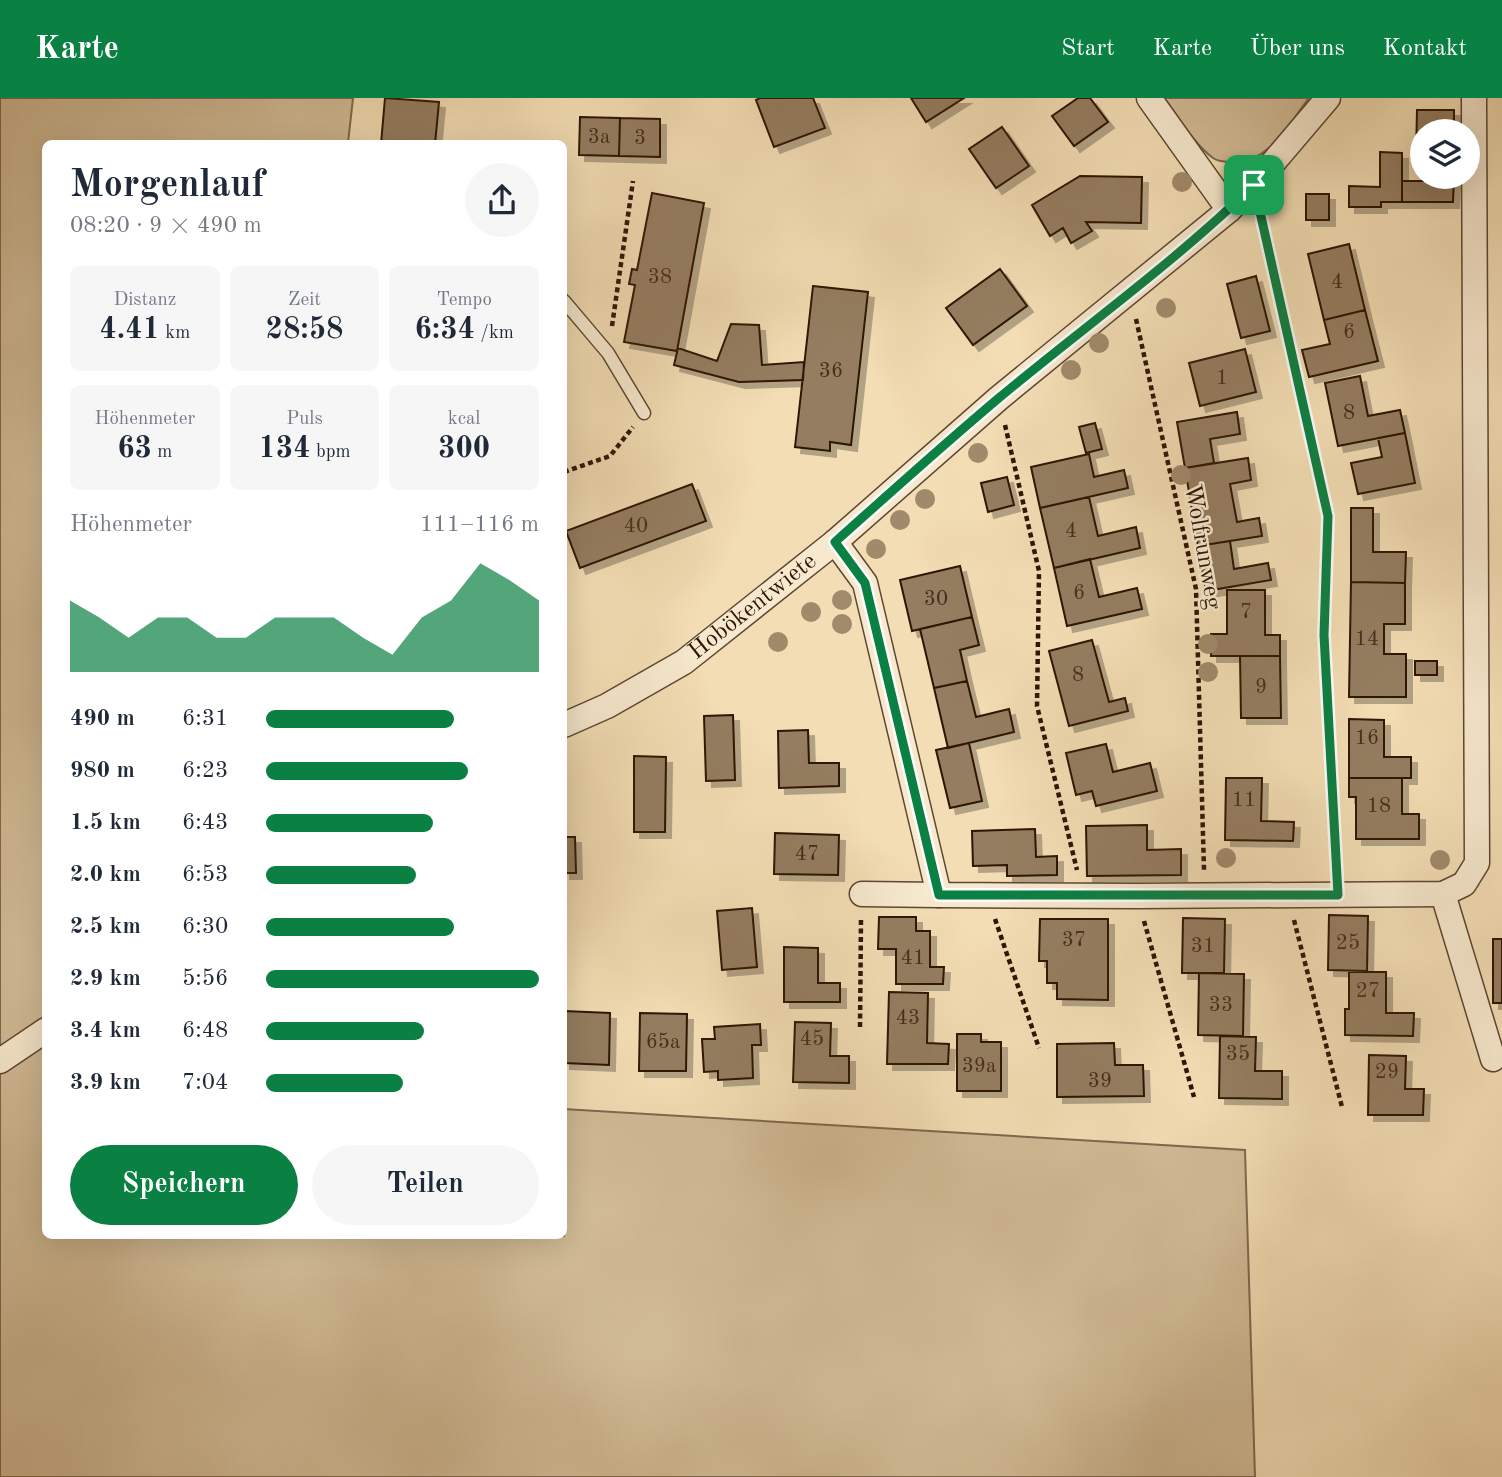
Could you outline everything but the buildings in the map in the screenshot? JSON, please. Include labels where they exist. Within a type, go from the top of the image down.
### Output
[{"type":"street","points":[[1149,98],[1229,209]]},
{"type":"street","name":"Hobökentwiete","points":[[567,723],[607,706],[684,662],[835,542],[999,398],[1229,209],[1254,185],[1328,98]]},
{"type":"street","points":[[862,894],[1443,894],[1464,884],[1477,863],[1474,98]]},
{"type":"street","points":[[835,542],[865,583],[939,895]]},
{"type":"street","points":[[1443,894],[1493,1059]]},
{"type":"street","points":[[0,1060],[42,1033]]},
{"type":"lane","points":[[567,305],[608,353],[644,413]]},
{"type":"path","points":[[608,353],[633,181]]},
{"type":"path","points":[[1254,185],[1328,516],[1324,635],[1338,895]]},
{"type":"path","name":"Wolfrunweg","points":[[1130,292],[1196,589],[1204,895]]},
{"type":"path","points":[[999,398],[1039,571],[1037,706],[1083,895]]},
{"type":"path","points":[[567,471],[610,456],[644,413]]},
{"type":"path","points":[[860,1027],[862,894]]},
{"type":"path","points":[[986,895],[1039,1048]]},
{"type":"path","points":[[1138,896],[1194,1097]]},
{"type":"path","points":[[1288,896],[1342,1107]]},
{"type":"shaded area","points":[[0,98],[353,98],[348,140],[42,140],[42,1239],[567,1239],[567,1109],[1245,1150],[1255,1477],[0,1477]]},
{"type":"shaded area","points":[[1164,98],[1309,98],[1268,149],[1246,161],[1225,162],[1206,152]]},
{"type":"route","points":[[1254,185],[1328,516],[1324,635],[1338,895],[939,895],[865,583],[835,542],[999,398],[1180,251],[1254,185]]}]
